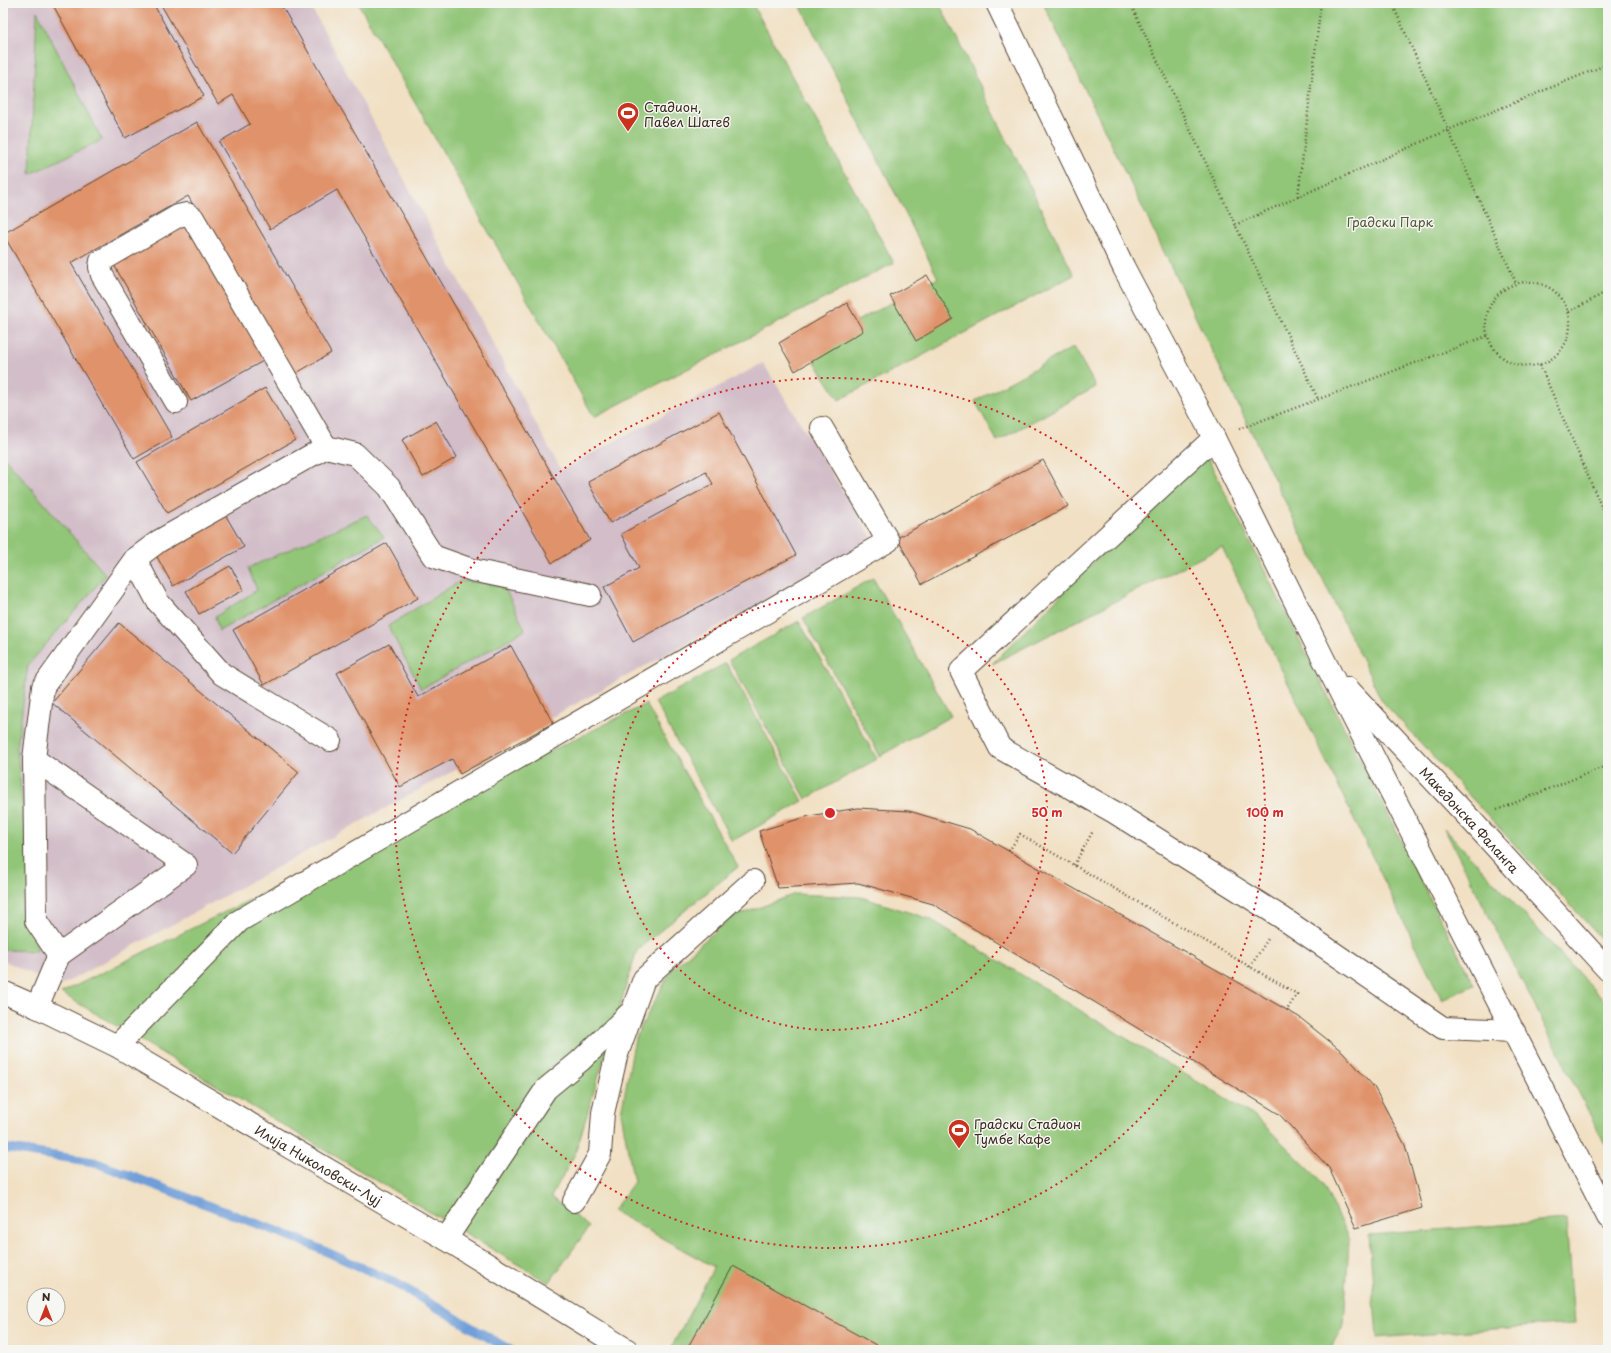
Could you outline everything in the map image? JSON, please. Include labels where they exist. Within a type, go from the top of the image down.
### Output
[{"type":"street","points":[[997,3],[1121,261],[1214,438],[1608,1217]]},
{"type":"street","points":[[176,402],[102,275],[100,267],[101,261],[178,216],[186,214],[193,218],[326,447]]},
{"type":"street","points":[[117,1046],[239,921],[888,541],[822,428]]},
{"type":"street","points":[[1214,438],[961,671],[1000,748],[1106,808],[1281,917],[1444,1028],[1514,1031]]},
{"type":"street","points":[[59,955],[36,921],[34,759],[43,687],[135,559],[160,541],[326,447],[355,454],[389,487],[433,556],[472,570],[590,595]]},
{"type":"street","points":[[135,559],[158,602],[222,674],[330,740]]},
{"type":"street","name":"Македонска Фаланга","points":[[1330,670],[1472,821],[1608,970]]},
{"type":"street","points":[[34,759],[186,865],[59,955],[37,1006]]},
{"type":"street","points":[[574,1202],[600,1154],[604,1106],[616,1057],[644,978],[753,881]]},
{"type":"street","name":"Илија Николовски-Луј","points":[[3,992],[37,1006],[117,1046],[446,1239],[627,1350]]},
{"type":"street","points":[[446,1239],[546,1089],[580,1061],[633,1010]]},
{"type":"path","points":[[1130,3],[1318,399]]},
{"type":"path","points":[[1298,197],[1321,3]]},
{"type":"path","points":[[1392,3],[1516,283]]},
{"type":"path","points":[[1235,225],[1448,130],[1608,64]]},
{"type":"path","points":[[1530,282],[1543,284],[1554,290],[1563,300],[1569,312],[1571,325],[1568,339],[1562,350],[1552,359],[1540,365],[1527,367],[1508,361],[1493,348],[1487,336],[1486,323],[1488,310],[1495,298],[1504,289],[1516,283],[1530,282]]},
{"type":"path","points":[[1569,312],[1608,291]]},
{"type":"path","points":[[1214,438],[1487,336]]},
{"type":"path","points":[[1540,365],[1608,522]]},
{"type":"path","points":[[1472,821],[1608,765]]},
{"type":"path","points":[[1074,865],[1106,808]]},
{"type":"path","points":[[1009,851],[1020,834],[1297,994],[1287,1010]]},
{"type":"path","points":[[1250,967],[1281,917]]},
{"type":"shaded area","points":[[3,3],[309,3],[561,470],[763,363],[874,541],[58,987],[3,960]]},
{"type":"green space","name":"Стадион, Павел Шатев","points":[[358,3],[752,3],[894,263],[594,417]]},
{"type":"green space","points":[[799,3],[939,3],[1074,275],[839,400],[806,348],[938,278]]},
{"type":"green space","name":"Градски Парк","points":[[1043,3],[1608,3],[1608,946],[1382,701]]},
{"type":"green space","points":[[37,11],[102,140],[30,174]]},
{"type":"green space","points":[[1074,347],[1096,387],[997,441],[975,401]]},
{"type":"green space","points":[[1204,451],[1474,985],[1442,1000],[1222,547],[992,664]]},
{"type":"green space","points":[[5,458],[106,575],[28,665],[17,749],[37,951],[3,950],[3,459]]},
{"type":"green space","points":[[367,515],[384,537],[219,631],[215,617],[257,590],[248,568]]},
{"type":"green space","points":[[873,578],[951,716],[880,756],[803,618]]},
{"type":"green space","points":[[460,581],[503,584],[525,630],[421,689],[388,626]]},
{"type":"green space","points":[[799,621],[877,759],[806,799],[729,660]]},
{"type":"green space","points":[[726,663],[803,801],[732,841],[655,702]]},
{"type":"green space","points":[[646,704],[738,867],[637,950],[575,1154],[551,1197],[589,1227],[549,1283],[61,993]]},
{"type":"green space","points":[[1444,828],[1608,1005],[1608,1150]]},
{"type":"green space","name":"Градски Стадион Тумбе Кафе","points":[[795,894],[861,897],[930,919],[1257,1118],[1322,1182],[1349,1240],[1344,1325],[1330,1350],[670,1350],[714,1267],[613,1211],[634,1182],[621,1113],[635,1038],[672,969],[729,919]]},
{"type":"green space","points":[[1566,1220],[1574,1323],[1377,1338],[1369,1235]]},
{"type":"building","points":[[52,3],[153,3],[204,96],[125,138]]},
{"type":"building","points":[[160,3],[280,3],[590,540],[552,563],[337,190],[270,229],[219,142],[250,124],[233,95],[218,104]]},
{"type":"building","points":[[197,122],[331,353],[293,375],[188,196],[71,263],[172,437],[134,459],[3,234]]},
{"type":"building","points":[[188,222],[265,360],[191,401],[113,263]]},
{"type":"building","points":[[927,275],[953,319],[916,341],[890,296]]},
{"type":"building","points":[[847,303],[863,331],[795,371],[779,343]]},
{"type":"building","points":[[265,388],[295,440],[167,513],[137,462]]},
{"type":"building","points":[[719,412],[796,555],[633,642],[604,587],[639,568],[621,534],[713,484],[706,472],[610,523],[588,482]]},
{"type":"building","points":[[436,421],[457,457],[423,477],[402,440]]},
{"type":"building","points":[[1043,460],[1068,506],[922,584],[897,538]]},
{"type":"building","points":[[226,516],[244,547],[173,586],[156,555]]},
{"type":"building","points":[[387,543],[418,598],[264,685],[233,630]]},
{"type":"building","points":[[230,566],[244,590],[199,614],[186,591]]},
{"type":"building","points":[[119,623],[299,772],[232,853],[52,703]]},
{"type":"building","points":[[389,644],[418,697],[511,646],[553,723],[460,774],[452,759],[400,787],[337,673]]},
{"type":"building","points":[[858,808],[909,811],[970,829],[1299,1017],[1343,1052],[1374,1087],[1405,1145],[1422,1208],[1356,1228],[1329,1168],[1279,1114],[933,904],[858,883],[778,888],[759,831],[809,816]]},
{"type":"building","points":[[733,1266],[885,1350],[698,1350],[689,1345]]},
{"type":"waterway","points":[[3,1148],[94,1162],[300,1240],[392,1281],[510,1350]]},
{"type":"place","name":"Стадион, Павел Шатев","points":[[628,132]]},
{"type":"place","name":"Градски Стадион Тумбе Кафе","points":[[959,1150]]}]
